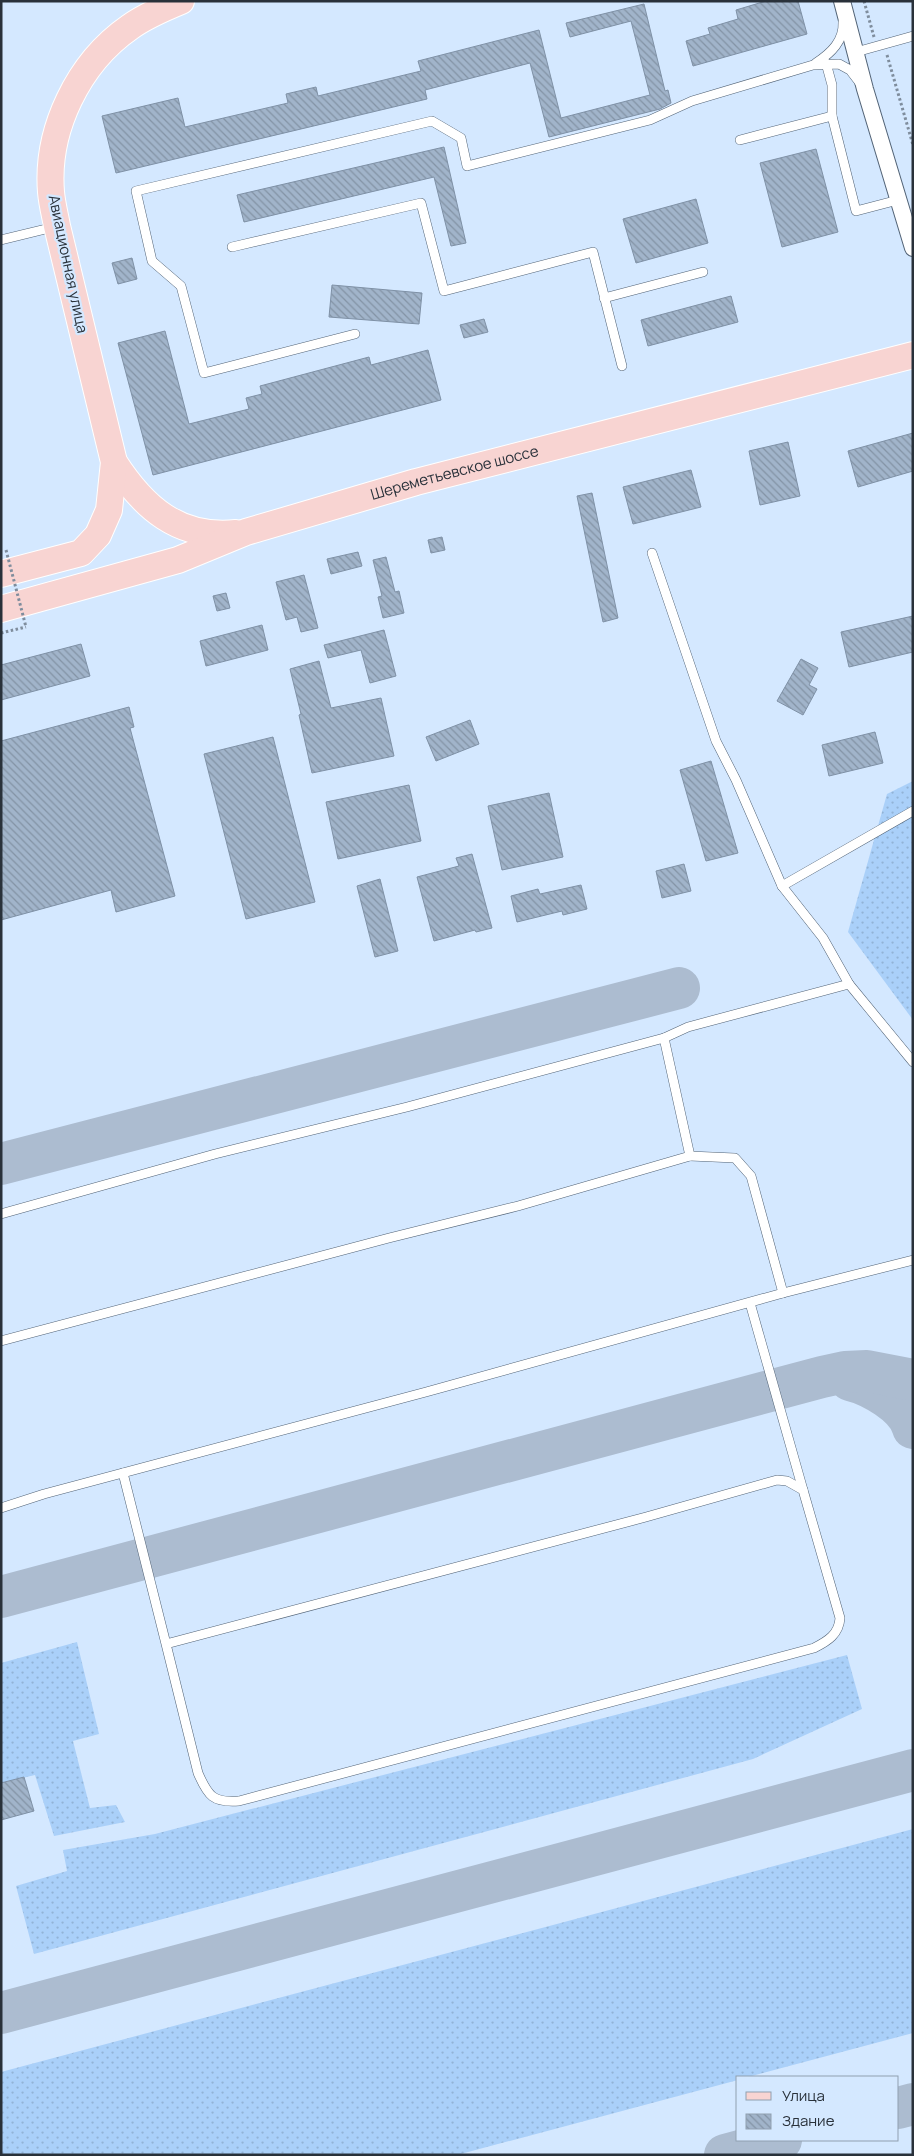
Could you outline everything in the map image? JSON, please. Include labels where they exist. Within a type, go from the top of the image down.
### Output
[{"type":"main road","name":"Авиационная улица","points":[[4,562],[81,553],[98,535],[105,523],[109,510],[114,462],[57,226],[51,193],[52,159],[58,123],[76,87],[100,53],[130,26],[181,1]]},
{"type":"main road","name":"Шереметьевское шоссе","points":[[1,609],[178,560],[246,532],[416,482],[909,354]]},
{"type":"main road","name":"Авиационная улица","points":[[114,462],[145,503],[162,516],[182,526],[203,532],[225,534],[246,532]]},
{"type":"street","points":[[842,1],[865,89],[913,248]]},
{"type":"lane","points":[[814,65],[835,48],[843,32],[842,1]]},
{"type":"lane","points":[[856,52],[913,36]]},
{"type":"lane","points":[[826,63],[832,85],[832,116],[856,211],[898,200]]},
{"type":"lane","points":[[355,334],[204,373],[181,286],[152,262],[136,191],[432,121],[461,138],[467,166],[650,120],[692,101],[826,63],[838,64],[850,70],[865,89]]},
{"type":"lane","points":[[740,140],[832,116]]},
{"type":"lane","points":[[232,247],[421,203],[444,291],[592,252],[622,366]]},
{"type":"lane","points":[[1,240],[57,226]]},
{"type":"lane","points":[[604,298],[703,272]]},
{"type":"lane","points":[[652,552],[716,741],[736,780],[782,886],[823,938],[848,984],[913,1062]]},
{"type":"lane","points":[[782,886],[913,811]]},
{"type":"lane","points":[[1,1214],[214,1154],[407,1107],[664,1038],[688,1027],[848,984]]},
{"type":"lane","points":[[664,1038],[690,1156]]},
{"type":"lane","points":[[1,1341],[389,1238],[518,1206],[690,1156],[735,1158],[751,1176],[783,1294]]},
{"type":"lane","points":[[1,1508],[123,1472],[426,1392],[750,1302],[913,1260]]},
{"type":"lane","points":[[123,1472],[198,1773],[204,1788],[217,1800],[226,1802],[239,1801],[814,1648],[826,1642],[839,1627],[840,1618],[750,1302]]},
{"type":"lane","points":[[166,1644],[646,1517],[750,1486],[777,1480],[787,1481],[803,1490]]},
{"type":"path","points":[[864,1],[876,46],[889,57],[913,145]]},
{"type":"path","points":[[1,633],[26,627],[4,562]]},
{"type":"shaded area","points":[[913,781],[913,1020],[848,932],[887,794]]},
{"type":"shaded area","points":[[77,1642],[99,1734],[73,1741],[90,1808],[116,1805],[125,1822],[54,1836],[35,1775],[1,1783],[1,1663]]},
{"type":"shaded area","points":[[847,1655],[862,1709],[753,1759],[34,1954],[16,1886],[67,1871],[63,1850],[155,1834]]},
{"type":"shaded area","points":[[913,1829],[913,2033],[752,2076],[736,2076],[736,2081],[457,2155],[1,2155],[1,2072]]},
{"type":"building","points":[[766,1],[798,1],[807,34],[693,66],[686,41],[710,34],[708,28],[738,19],[736,10]]},
{"type":"building","points":[[644,4],[665,91],[668,90],[671,103],[660,109],[549,137],[530,63],[425,90],[427,99],[116,173],[102,116],[178,98],[185,127],[288,103],[286,94],[316,87],[318,96],[421,71],[418,61],[539,30],[561,118],[650,95],[631,21],[570,37],[566,23]]},
{"type":"building","points":[[444,147],[466,243],[451,246],[434,177],[244,222],[237,195]]},
{"type":"building","points":[[816,149],[838,232],[782,247],[760,163]]},
{"type":"building","points":[[696,199],[708,243],[636,263],[623,219]]},
{"type":"building","points":[[132,258],[137,279],[118,284],[112,263]]},
{"type":"building","points":[[332,285],[422,293],[419,324],[329,317]]},
{"type":"building","points":[[731,296],[738,322],[648,346],[641,320]]},
{"type":"building","points":[[484,319],[488,332],[464,338],[460,325]]},
{"type":"building","points":[[165,331],[189,424],[249,409],[246,398],[262,394],[260,386],[369,357],[371,365],[428,350],[441,400],[153,475],[118,343]]},
{"type":"building","points":[[913,433],[913,471],[858,487],[848,451]]},
{"type":"building","points":[[788,442],[800,496],[760,505],[749,451]]},
{"type":"building","points":[[691,470],[701,507],[633,524],[623,487]]},
{"type":"building","points":[[592,493],[618,618],[603,622],[577,496]]},
{"type":"building","points":[[442,537],[445,550],[431,553],[428,540]]},
{"type":"building","points":[[358,552],[362,566],[331,574],[327,559]]},
{"type":"building","points":[[386,557],[395,592],[399,591],[404,613],[383,618],[378,597],[382,596],[373,560]]},
{"type":"building","points":[[304,575],[318,628],[301,632],[297,617],[286,620],[276,582]]},
{"type":"building","points":[[226,593],[230,608],[217,611],[213,596]]},
{"type":"building","points":[[913,616],[913,652],[849,667],[841,632]]},
{"type":"building","points":[[262,625],[268,650],[206,666],[200,641]]},
{"type":"building","points":[[384,630],[396,676],[370,683],[361,650],[328,658],[324,645]]},
{"type":"building","points":[[81,644],[90,676],[1,700],[1,665]]},
{"type":"building","points":[[801,659],[818,668],[809,685],[817,689],[803,715],[777,701]]},
{"type":"building","points":[[319,661],[331,708],[381,698],[394,756],[312,773],[290,669]]},
{"type":"building","points":[[129,707],[134,727],[130,728],[175,896],[116,912],[111,890],[1,920],[1,741]]},
{"type":"building","points":[[470,720],[479,744],[436,761],[426,737]]},
{"type":"building","points":[[875,732],[883,763],[829,776],[822,745]]},
{"type":"building","points":[[273,737],[315,902],[246,919],[204,754]]},
{"type":"building","points":[[711,761],[738,853],[706,861],[680,770]]},
{"type":"building","points":[[409,785],[421,841],[338,859],[326,802]]},
{"type":"building","points":[[549,793],[563,857],[502,870],[488,806]]},
{"type":"building","points":[[472,854],[492,928],[476,932],[475,930],[434,941],[417,877],[459,866],[456,858]]},
{"type":"building","points":[[684,864],[691,891],[662,898],[656,871]]},
{"type":"building","points":[[380,879],[398,951],[375,957],[357,886]]},
{"type":"building","points":[[581,885],[587,909],[563,915],[562,911],[517,922],[511,896],[538,889],[540,894]]},
{"type":"building","points":[[24,1777],[34,1811],[1,1820],[1,1783]]},
{"type":"taxiway","points":[[1,1164],[679,988]]},
{"type":"taxiway","points":[[1,1597],[822,1377],[845,1372],[867,1371],[913,1380]]},
{"type":"taxiway","points":[[850,1380],[868,1386],[887,1397],[904,1412],[913,1428]]},
{"type":"taxiway","points":[[1,2013],[913,1770]]},
{"type":"taxiway","points":[[899,2108],[913,2104]]},
{"type":"taxiway","points":[[725,2155],[777,2141]]}]
